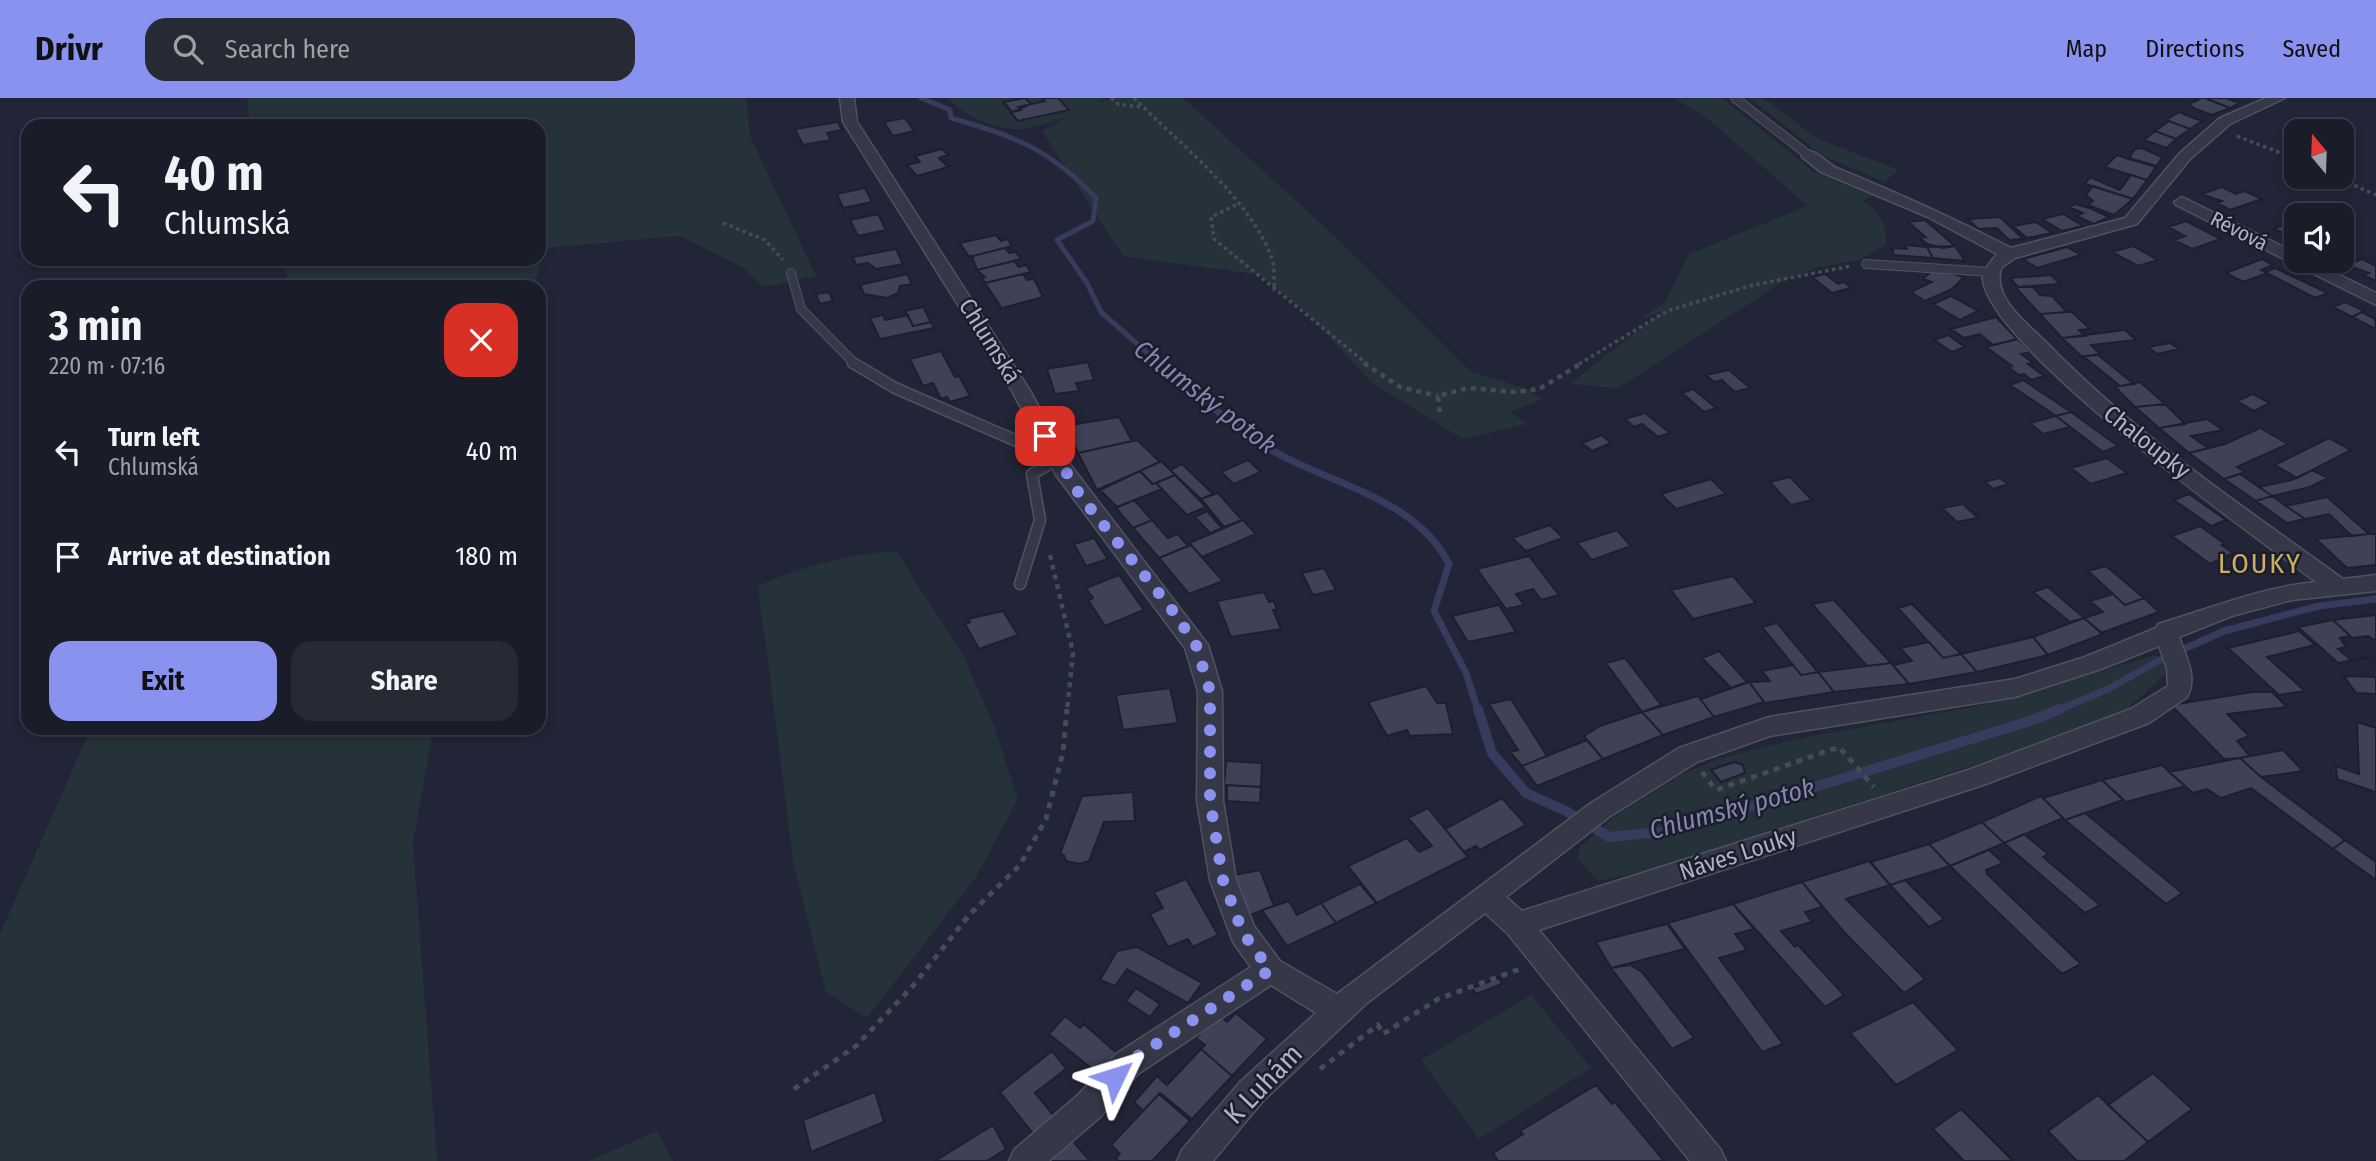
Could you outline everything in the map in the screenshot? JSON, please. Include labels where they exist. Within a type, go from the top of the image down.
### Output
[{"type":"street","name":"Chlumská","points":[[847,98],[850,122],[1007,368],[1081,497],[1170,607],[1196,645],[1210,691],[1210,801],[1223,880],[1243,933],[1270,970],[1338,1010]]},
{"type":"street","points":[[1991,272],[1996,261],[2009,254],[2131,221],[2144,210],[2185,156],[2216,128],[2225,121],[2278,98]]},
{"type":"street","points":[[1807,154],[1826,169],[1934,214],[2009,254]]},
{"type":"street","name":"Révová","points":[[2169,216],[2186,196],[2284,253]]},
{"type":"street","name":"Chaloupky","points":[[1991,272],[1992,288],[2006,309],[2088,395],[2336,585]]},
{"type":"street","name":"Révová","points":[[2323,273],[2376,300]]},
{"type":"street","points":[[1338,1010],[1600,810],[1688,755],[1769,727],[2015,688],[2093,663],[2171,646],[2226,608],[2292,592],[2336,585],[2376,583]]},
{"type":"street","name":"Náves Louky","points":[[1518,925],[1974,778],[2140,716],[2179,691],[2183,677],[2171,646]]},
{"type":"street","points":[[1486,897],[1518,925],[1710,1161]]},
{"type":"street","points":[[1025,1161],[1089,1105],[1127,1063],[1270,970]]},
{"type":"street","name":"K Luhám","points":[[1193,1161],[1252,1091],[1338,1010]]},
{"type":"lane","points":[[1735,98],[1807,154]]},
{"type":"lane","points":[[1866,264],[1991,272]]},
{"type":"lane","points":[[791,273],[801,309],[854,364],[895,388],[1058,460]]},
{"type":"lane","points":[[1020,584],[1040,520],[1032,474],[1058,460]]},
{"type":"path","points":[[1113,98],[1118,104],[1142,107]]},
{"type":"path","points":[[1134,98],[1252,225],[1271,257],[1274,291]]},
{"type":"path","points":[[2216,128],[2284,154]]},
{"type":"path","points":[[2354,185],[2376,195]]},
{"type":"path","points":[[1236,205],[1211,217],[1214,239],[1274,291],[1376,372],[1400,387],[1438,396],[1455,388],[1479,385],[1527,392],[1539,389],[1599,355],[1643,323],[1667,311],[1753,285],[1866,264]]},
{"type":"path","points":[[723,223],[748,230],[779,252],[791,273]]},
{"type":"path","points":[[1438,396],[1440,412]]},
{"type":"path","points":[[794,1089],[856,1046],[912,987],[970,914],[1020,865],[1046,819],[1063,752],[1073,653],[1040,520]]},
{"type":"path","points":[[1688,755],[1716,790],[1839,747],[1871,783]]},
{"type":"path","points":[[1312,1075],[1378,1025],[1383,1034],[1438,999],[1520,968],[1529,975]]},
{"type":"shaded area","points":[[247,98],[746,98],[750,136],[816,276],[763,287],[743,268],[680,236],[546,248],[546,119],[249,119]]},
{"type":"shaded area","points":[[948,98],[1105,98],[1099,103],[1112,98],[1183,98],[1341,242],[1470,371],[1529,390],[1542,399],[1511,412],[1527,424],[1463,439],[1372,383],[1308,314],[1261,275],[1123,256],[1042,131],[1067,117],[1029,128],[1003,128],[962,111]]},
{"type":"shaded area","points":[[1674,98],[1722,98],[1814,172],[1873,196],[1862,201],[1881,219],[1886,245],[1859,260],[1819,267],[1784,281],[1618,388],[1570,384],[1663,311],[1639,320],[1665,302],[1689,254],[1808,206],[1707,118]]},
{"type":"shaded area","points":[[1749,98],[1764,98],[1818,139],[1899,170],[1884,182],[1822,155]]},
{"type":"shaded area","points":[[284,266],[540,266],[536,280],[286,280]]},
{"type":"shaded area","points":[[896,551],[963,655],[994,726],[1018,799],[976,877],[867,1018],[826,992],[794,866],[758,586],[826,562]]},
{"type":"shaded area","points":[[2156,655],[2171,669],[2125,711],[2057,738],[1659,867],[1598,881],[1577,858],[1581,846],[1614,817],[1679,776],[1717,759],[1797,739],[1982,705]]},
{"type":"shaded area","points":[[88,735],[432,735],[413,844],[437,1161],[0,1161],[0,934]]},
{"type":"shaded area","points":[[1531,995],[1591,1068],[1479,1139],[1421,1060]]},
{"type":"shaded area","points":[[657,1131],[673,1161],[589,1161]]},
{"type":"building","points":[[1025,98],[1031,104],[1012,112],[1004,102]]},
{"type":"building","points":[[1042,98],[1058,98],[1069,110],[1018,121],[1003,102],[1012,112],[1021,110],[1018,107],[1045,101]]},
{"type":"building","points":[[2194,98],[2205,98],[2230,108],[2212,115],[2193,108],[2190,103],[2198,100]]},
{"type":"building","points":[[2205,98],[2226,98],[2239,103],[2230,108]]},
{"type":"building","points":[[2179,112],[2202,121],[2190,129],[2166,120]]},
{"type":"building","points":[[905,118],[914,131],[893,136],[884,122]]},
{"type":"building","points":[[2169,121],[2190,129],[2176,139],[2155,131]]},
{"type":"building","points":[[838,122],[842,130],[827,133],[831,140],[803,145],[795,129]]},
{"type":"building","points":[[2155,131],[2176,139],[2167,148],[2144,140]]},
{"type":"building","points":[[2142,148],[2162,157],[2157,166],[2129,158],[2135,149]]},
{"type":"building","points":[[942,149],[948,155],[939,158],[948,167],[917,176],[907,165],[920,162],[915,156]]},
{"type":"building","points":[[2117,155],[2156,167],[2147,180],[2105,167]]},
{"type":"building","points":[[2131,175],[2147,180],[2133,199],[2085,184],[2090,177],[2120,190]]},
{"type":"building","points":[[2093,186],[2133,199],[2114,215],[2088,205],[2093,201],[2086,195]]},
{"type":"building","points":[[2222,187],[2236,194],[2245,191],[2262,199],[2230,210],[2217,203],[2222,201],[2201,194]]},
{"type":"building","points":[[865,188],[872,202],[843,208],[837,194]]},
{"type":"building","points":[[2076,204],[2109,217],[2094,224],[2076,216],[2083,213],[2069,207]]},
{"type":"building","points":[[878,214],[886,230],[858,236],[850,220]]},
{"type":"building","points":[[2063,214],[2083,226],[2062,231],[2042,219]]},
{"type":"building","points":[[2000,217],[2023,239],[2009,240],[1997,228],[1978,229],[1968,219]]},
{"type":"building","points":[[1925,220],[1955,246],[1943,248],[1927,244],[1920,238],[1926,237],[1908,222]]},
{"type":"building","points":[[2186,221],[2221,239],[2192,249],[2174,240],[2185,236],[2168,227]]},
{"type":"building","points":[[2036,222],[2052,233],[2027,238],[2013,226]]},
{"type":"building","points":[[2284,225],[2284,233],[2273,229]]},
{"type":"building","points":[[996,235],[1001,241],[1007,239],[1012,246],[969,257],[960,243]]},
{"type":"building","points":[[1905,245],[1927,247],[1933,258],[1894,255],[1892,248],[1907,249]]},
{"type":"building","points":[[1955,246],[1965,261],[1933,258],[1927,247]]},
{"type":"building","points":[[2133,246],[2158,260],[2138,266],[2112,252]]},
{"type":"building","points":[[2067,247],[2081,255],[2037,268],[2023,259]]},
{"type":"building","points":[[1005,248],[1009,253],[1016,252],[1021,259],[977,270],[972,256]]},
{"type":"building","points":[[896,249],[903,264],[876,269],[868,263],[856,265],[853,257]]},
{"type":"building","points":[[2262,259],[2273,265],[2261,270],[2265,272],[2275,268],[2328,293],[2315,298],[2267,273],[2243,282],[2226,273]]},
{"type":"building","points":[[2362,259],[2376,266],[2376,281],[2364,275],[2369,273],[2354,268],[2354,262]]},
{"type":"building","points":[[1014,261],[1019,267],[1026,265],[1031,272],[985,283],[982,278],[985,277],[977,270]]},
{"type":"building","points":[[1934,269],[1964,277],[1952,289],[1925,301],[1911,292],[1932,282],[1923,279]]},
{"type":"building","points":[[907,274],[912,284],[900,286],[898,293],[887,298],[864,294],[860,285]]},
{"type":"building","points":[[1023,274],[1027,280],[1034,279],[1043,297],[999,309],[1001,307],[985,283]]},
{"type":"building","points":[[1825,274],[1838,284],[1844,282],[1851,288],[1832,293],[1812,277]]},
{"type":"building","points":[[2051,275],[2060,284],[2018,287],[2010,278]]},
{"type":"building","points":[[2033,287],[2040,295],[2052,296],[2067,312],[2040,314],[2016,288]]},
{"type":"building","points":[[829,292],[833,301],[820,304],[816,294]]},
{"type":"building","points":[[1951,296],[1978,311],[1960,320],[1933,304]]},
{"type":"building","points":[[2345,302],[2364,311],[2352,317],[2333,307]]},
{"type":"building","points":[[923,307],[931,322],[913,326],[905,311]]},
{"type":"building","points":[[2072,312],[2090,329],[2079,330],[2085,336],[2062,338],[2040,314]]},
{"type":"building","points":[[2362,312],[2375,319],[2376,329],[2352,317]]},
{"type":"building","points":[[883,315],[885,320],[908,315],[913,326],[931,322],[934,328],[880,339],[870,318]]},
{"type":"building","points":[[1996,317],[2017,339],[1993,345],[1980,334],[1964,338],[1951,329]]},
{"type":"building","points":[[2125,330],[2136,340],[2091,345],[2100,354],[2082,357],[2062,338]]},
{"type":"building","points":[[1948,335],[1965,347],[1952,352],[1934,340]]},
{"type":"building","points":[[2018,339],[2031,352],[2021,354],[2033,363],[2028,364],[2044,376],[2031,380],[2024,374],[2019,375],[2008,367],[2012,366],[1986,347]]},
{"type":"building","points":[[2170,343],[2179,349],[2157,354],[2148,347]]},
{"type":"building","points":[[941,351],[955,377],[959,376],[970,396],[950,402],[947,397],[941,399],[933,383],[923,386],[910,359]]},
{"type":"building","points":[[2098,355],[2134,384],[2120,386],[2083,356]]},
{"type":"building","points":[[1088,362],[1094,380],[1076,383],[1079,391],[1055,394],[1047,369]]},
{"type":"building","points":[[1729,370],[1750,388],[1735,392],[1722,380],[1714,382],[1706,375]]},
{"type":"building","points":[[2023,380],[2071,412],[2056,416],[2010,385]]},
{"type":"building","points":[[2140,382],[2165,404],[2135,407],[2115,387]]},
{"type":"building","points":[[1693,389],[1716,408],[1704,412],[1682,393]]},
{"type":"building","points":[[2253,394],[2270,403],[2254,411],[2237,401]]},
{"type":"building","points":[[2165,404],[2185,424],[2159,428],[2135,407]]},
{"type":"building","points":[[2071,412],[2118,446],[2103,452],[2056,416]]},
{"type":"building","points":[[1645,413],[1670,433],[1658,437],[1642,424],[1634,427],[1625,419]]},
{"type":"building","points":[[2056,416],[2070,427],[2043,434],[2030,423]]},
{"type":"building","points":[[1119,417],[1132,441],[1078,453],[1064,426]]},
{"type":"building","points":[[2207,419],[2223,430],[2191,436],[2208,448],[2189,453],[2159,428]]},
{"type":"building","points":[[2260,428],[2288,444],[2237,467],[2245,472],[2224,479],[2189,453],[2225,444]]},
{"type":"building","points":[[1602,435],[1611,443],[1592,451],[1582,443]]},
{"type":"building","points":[[2329,438],[2351,450],[2297,478],[2275,465]]},
{"type":"building","points":[[1137,440],[1160,462],[1097,490],[1078,453]]},
{"type":"building","points":[[2107,458],[2127,473],[2091,484],[2071,468]]},
{"type":"building","points":[[1248,460],[1261,472],[1234,484],[1221,472]]},
{"type":"building","points":[[1161,461],[1175,475],[1153,484],[1140,471]]},
{"type":"building","points":[[1182,464],[1213,494],[1201,499],[1170,470]]},
{"type":"building","points":[[2312,470],[2328,478],[2310,487],[2272,496],[2259,487],[2292,480]]},
{"type":"building","points":[[1140,471],[1152,484],[1156,483],[1162,489],[1117,507],[1100,490]]},
{"type":"building","points":[[2240,474],[2272,496],[2256,501],[2224,479]]},
{"type":"building","points":[[1175,475],[1206,507],[1187,515],[1156,483]]},
{"type":"building","points":[[1790,477],[1812,500],[1791,505],[1770,482]]},
{"type":"building","points":[[1999,478],[2008,484],[1993,489],[1985,482]]},
{"type":"building","points":[[1711,479],[1726,494],[1676,509],[1661,494]]},
{"type":"building","points":[[1218,493],[1242,520],[1224,527],[1201,499]]},
{"type":"building","points":[[2189,494],[2226,520],[2211,526],[2174,500]]},
{"type":"building","points":[[2272,496],[2305,519],[2287,523],[2256,501]]},
{"type":"building","points":[[2327,497],[2369,534],[2352,536],[2329,514],[2305,519],[2286,506]]},
{"type":"building","points":[[1134,500],[1152,520],[1133,528],[1116,508]]},
{"type":"building","points":[[1963,504],[1978,518],[1957,522],[1942,508]]},
{"type":"building","points":[[1207,511],[1222,528],[1210,533],[1195,517]]},
{"type":"building","points":[[1152,520],[1168,538],[1178,534],[1188,546],[1159,558],[1133,528]]},
{"type":"building","points":[[1243,520],[1256,534],[1202,557],[1189,543]]},
{"type":"building","points":[[1550,525],[1563,538],[1526,551],[1512,538]]},
{"type":"building","points":[[2200,526],[2233,553],[2210,564],[2172,536]]},
{"type":"building","points":[[1617,530],[1631,546],[1592,560],[1577,543]]},
{"type":"building","points":[[2376,534],[2376,565],[2347,568],[2316,539]]},
{"type":"building","points":[[1094,538],[1108,559],[1086,566],[1074,544]]},
{"type":"building","points":[[1191,545],[1223,581],[1189,594],[1159,558]]},
{"type":"building","points":[[1529,556],[1559,595],[1541,600],[1533,589],[1516,594],[1524,605],[1506,609],[1477,569]]},
{"type":"building","points":[[2106,566],[2144,598],[2125,605],[2088,571]]},
{"type":"building","points":[[1324,568],[1336,590],[1313,595],[1302,573]]},
{"type":"building","points":[[1119,575],[1144,610],[1105,626],[1088,600],[1093,598],[1086,588]]},
{"type":"building","points":[[1733,576],[1756,603],[1693,619],[1671,590]]},
{"type":"building","points":[[2048,587],[2084,618],[2070,622],[2033,592]]},
{"type":"building","points":[[1264,592],[1269,602],[1274,601],[1277,610],[1273,610],[1281,629],[1231,637],[1217,601]]},
{"type":"building","points":[[2113,594],[2125,605],[2144,598],[2159,612],[2101,633],[2084,618],[2103,612],[2090,601]]},
{"type":"building","points":[[1834,600],[1891,663],[1867,666],[1812,604]]},
{"type":"building","points":[[1912,604],[1961,654],[1943,658],[1898,608]]},
{"type":"building","points":[[1499,605],[1516,632],[1468,642],[1452,616]]},
{"type":"building","points":[[1003,611],[1018,635],[979,649],[965,624],[970,622],[968,619]]},
{"type":"building","points":[[2376,615],[2376,641],[2368,636],[2352,638],[2333,620]]},
{"type":"building","points":[[2084,618],[2103,634],[2048,655],[2033,637]]},
{"type":"building","points":[[2333,620],[2350,636],[2340,638],[2346,647],[2338,649],[2351,660],[2365,657],[2371,660],[2365,658],[2338,663],[2298,627]]},
{"type":"building","points":[[1777,623],[1818,672],[1801,675],[1762,627]]},
{"type":"building","points":[[2299,631],[2315,645],[2267,657],[2305,691],[2279,695],[2228,648]]},
{"type":"building","points":[[2033,637],[2048,655],[1977,672],[1961,654]]},
{"type":"building","points":[[1929,642],[1943,658],[1961,654],[1977,672],[1909,684],[1893,665],[1912,661],[1900,648]]},
{"type":"building","points":[[1719,651],[1747,682],[1731,688],[1702,658]]},
{"type":"building","points":[[1625,658],[1661,705],[1642,712],[1606,663]]},
{"type":"building","points":[[1891,663],[1909,684],[1834,692],[1818,672]]},
{"type":"building","points":[[1793,665],[1801,675],[1818,672],[1834,692],[1765,703],[1749,682],[1770,681],[1762,671]]},
{"type":"building","points":[[2344,676],[2376,677],[2376,694],[2356,693]]},
{"type":"building","points":[[1749,682],[1764,702],[1714,717],[1698,696],[1701,699]]},
{"type":"building","points":[[1426,686],[1437,703],[1446,703],[1453,734],[1410,736],[1407,730],[1387,736],[1368,702]]},
{"type":"building","points":[[1170,688],[1178,723],[1123,730],[1116,695]]},
{"type":"building","points":[[2252,692],[2272,692],[2287,707],[2227,714],[2249,736],[2237,741],[2250,756],[2240,758],[2224,759],[2171,705]]},
{"type":"building","points":[[1698,696],[1714,717],[1663,735],[1642,712]]},
{"type":"building","points":[[1511,699],[1547,756],[1522,766],[1510,752],[1518,750],[1489,704]]},
{"type":"building","points":[[1642,712],[1663,735],[1603,759],[1584,736],[1600,726]]},
{"type":"building","points":[[2357,722],[2376,728],[2376,792],[2337,779],[2336,766],[2359,774]]},
{"type":"building","points":[[1587,740],[1603,759],[1537,786],[1522,766]]},
{"type":"building","points":[[2283,750],[2303,771],[2261,777],[2240,758]]},
{"type":"building","points":[[2240,758],[2345,840],[2333,849],[2251,788],[2221,798],[2207,789],[2193,793],[2169,772]]},
{"type":"building","points":[[1226,761],[1262,763],[1261,787],[1224,785]]},
{"type":"building","points":[[1734,762],[1743,765],[1745,773],[1721,782],[1711,770]]},
{"type":"building","points":[[2162,765],[2185,786],[2126,802],[2102,780]]},
{"type":"building","points":[[2102,780],[2123,800],[2065,820],[2043,798]]},
{"type":"building","points":[[1227,785],[1261,787],[1260,803],[1227,801]]},
{"type":"building","points":[[1133,792],[1135,821],[1104,822],[1089,861],[1079,864],[1066,861],[1064,855],[1060,854],[1082,796]]},
{"type":"building","points":[[2041,796],[2063,818],[2004,843],[1982,822]]},
{"type":"building","points":[[1502,798],[1526,825],[1480,850],[1476,846],[1464,852],[1445,829]]},
{"type":"building","points":[[1428,808],[1468,857],[1377,903],[1348,866],[1407,838],[1419,852],[1432,846],[1408,818]]},
{"type":"building","points":[[2085,813],[2182,893],[2166,904],[2065,820]]},
{"type":"building","points":[[1982,822],[2004,843],[1950,866],[1929,844]]},
{"type":"building","points":[[2024,834],[2048,854],[2043,857],[2100,905],[2085,913],[2004,843]]},
{"type":"building","points":[[2345,840],[2376,862],[2376,880],[2333,849]]},
{"type":"building","points":[[1929,844],[1950,866],[1890,885],[1871,862]]},
{"type":"building","points":[[1989,850],[2003,863],[1986,870],[1987,874],[2081,964],[2062,974],[1950,866]]},
{"type":"building","points":[[1869,861],[1890,885],[1846,899],[1925,979],[1904,993],[1844,932],[1802,882]]},
{"type":"building","points":[[1260,870],[1274,906],[1250,915],[1234,875]]},
{"type":"building","points":[[1186,879],[1218,935],[1193,947],[1188,939],[1168,947],[1150,914],[1163,908],[1154,892]]},
{"type":"building","points":[[1905,880],[1944,919],[1929,927],[1890,885]]},
{"type":"building","points":[[1802,882],[1822,907],[1805,912],[1812,922],[1781,931],[1795,947],[1798,945],[1844,995],[1825,1007],[1733,904]]},
{"type":"building","points":[[1360,884],[1376,903],[1336,923],[1321,903]]},
{"type":"building","points":[[1289,901],[1297,915],[1321,903],[1336,923],[1287,946],[1262,910]]},
{"type":"building","points":[[1733,904],[1754,929],[1735,934],[1747,950],[1719,958],[1783,1044],[1762,1052],[1668,923]]},
{"type":"building","points":[[1667,924],[1685,949],[1611,968],[1596,942]]},
{"type":"building","points":[[1137,947],[1202,983],[1188,1003],[1127,969],[1115,986],[1100,980],[1117,951]]},
{"type":"building","points":[[1630,965],[1642,972],[1694,1038],[1672,1049],[1611,968]]},
{"type":"building","points":[[1499,978],[1502,984],[1476,994],[1472,988]]},
{"type":"building","points":[[1136,988],[1160,1004],[1150,1017],[1126,1001]]},
{"type":"building","points":[[1913,1002],[1958,1050],[1896,1085],[1850,1033]]},
{"type":"building","points":[[1236,1013],[1267,1039],[1232,1076],[1201,1049],[1205,1045],[1196,1038],[1218,1014],[1227,1022]]},
{"type":"building","points":[[1065,1016],[1080,1028],[1084,1024],[1121,1057],[1102,1077],[1049,1034]]},
{"type":"building","points":[[1201,1049],[1232,1076],[1192,1119],[1160,1093],[1143,1111],[1134,1102],[1157,1076],[1167,1085]]},
{"type":"building","points":[[1052,1051],[1066,1069],[1035,1093],[1055,1117],[1034,1135],[1000,1092]]},
{"type":"building","points":[[2153,1073],[2192,1109],[2148,1142],[2108,1105]]},
{"type":"building","points":[[1596,1085],[1612,1104],[1615,1102],[1664,1161],[1498,1161],[1493,1153],[1523,1134],[1520,1131]]},
{"type":"building","points":[[875,1092],[884,1122],[811,1152],[803,1120]]},
{"type":"building","points":[[1159,1094],[1190,1121],[1152,1161],[1118,1161],[1116,1158],[1120,1154],[1111,1145]]},
{"type":"building","points":[[2098,1095],[2148,1142],[2124,1161],[2077,1161],[2048,1131]]},
{"type":"building","points":[[1961,1109],[2013,1161],[1964,1161],[1933,1129]]},
{"type":"building","points":[[993,1125],[1006,1149],[987,1161],[935,1161]]},
{"type":"building","points":[[1070,1138],[1090,1161],[1043,1161]]},
{"type":"waterway","name":"Chlumský potok","points":[[921,98],[950,110],[951,118],[994,131],[1030,146],[1062,167],[1096,198],[1093,221],[1057,240],[1087,283],[1101,312],[1160,364]]},
{"type":"waterway","name":"Chlumský potok","points":[[1158,363],[1261,443],[1300,465],[1373,496],[1396,509],[1435,542],[1449,564],[1434,611],[1466,673],[1478,711]]},
{"type":"waterway","name":"Chlumský potok","points":[[2056,711],[2108,689],[2160,660],[2224,631],[2319,606],[2376,599]]},
{"type":"waterway","name":"Chlumský potok","points":[[1478,709],[1492,753],[1526,793],[1566,811],[1609,837],[1671,831],[2033,720],[2060,709]]},
{"type":"district","name":"LOUKY","points":[[2260,563]]},
{"type":"route","points":[[1045,436],[1081,497],[1170,607],[1196,645],[1210,691],[1210,801],[1223,880],[1243,933],[1270,970],[1127,1063],[1115,1077]]}]
